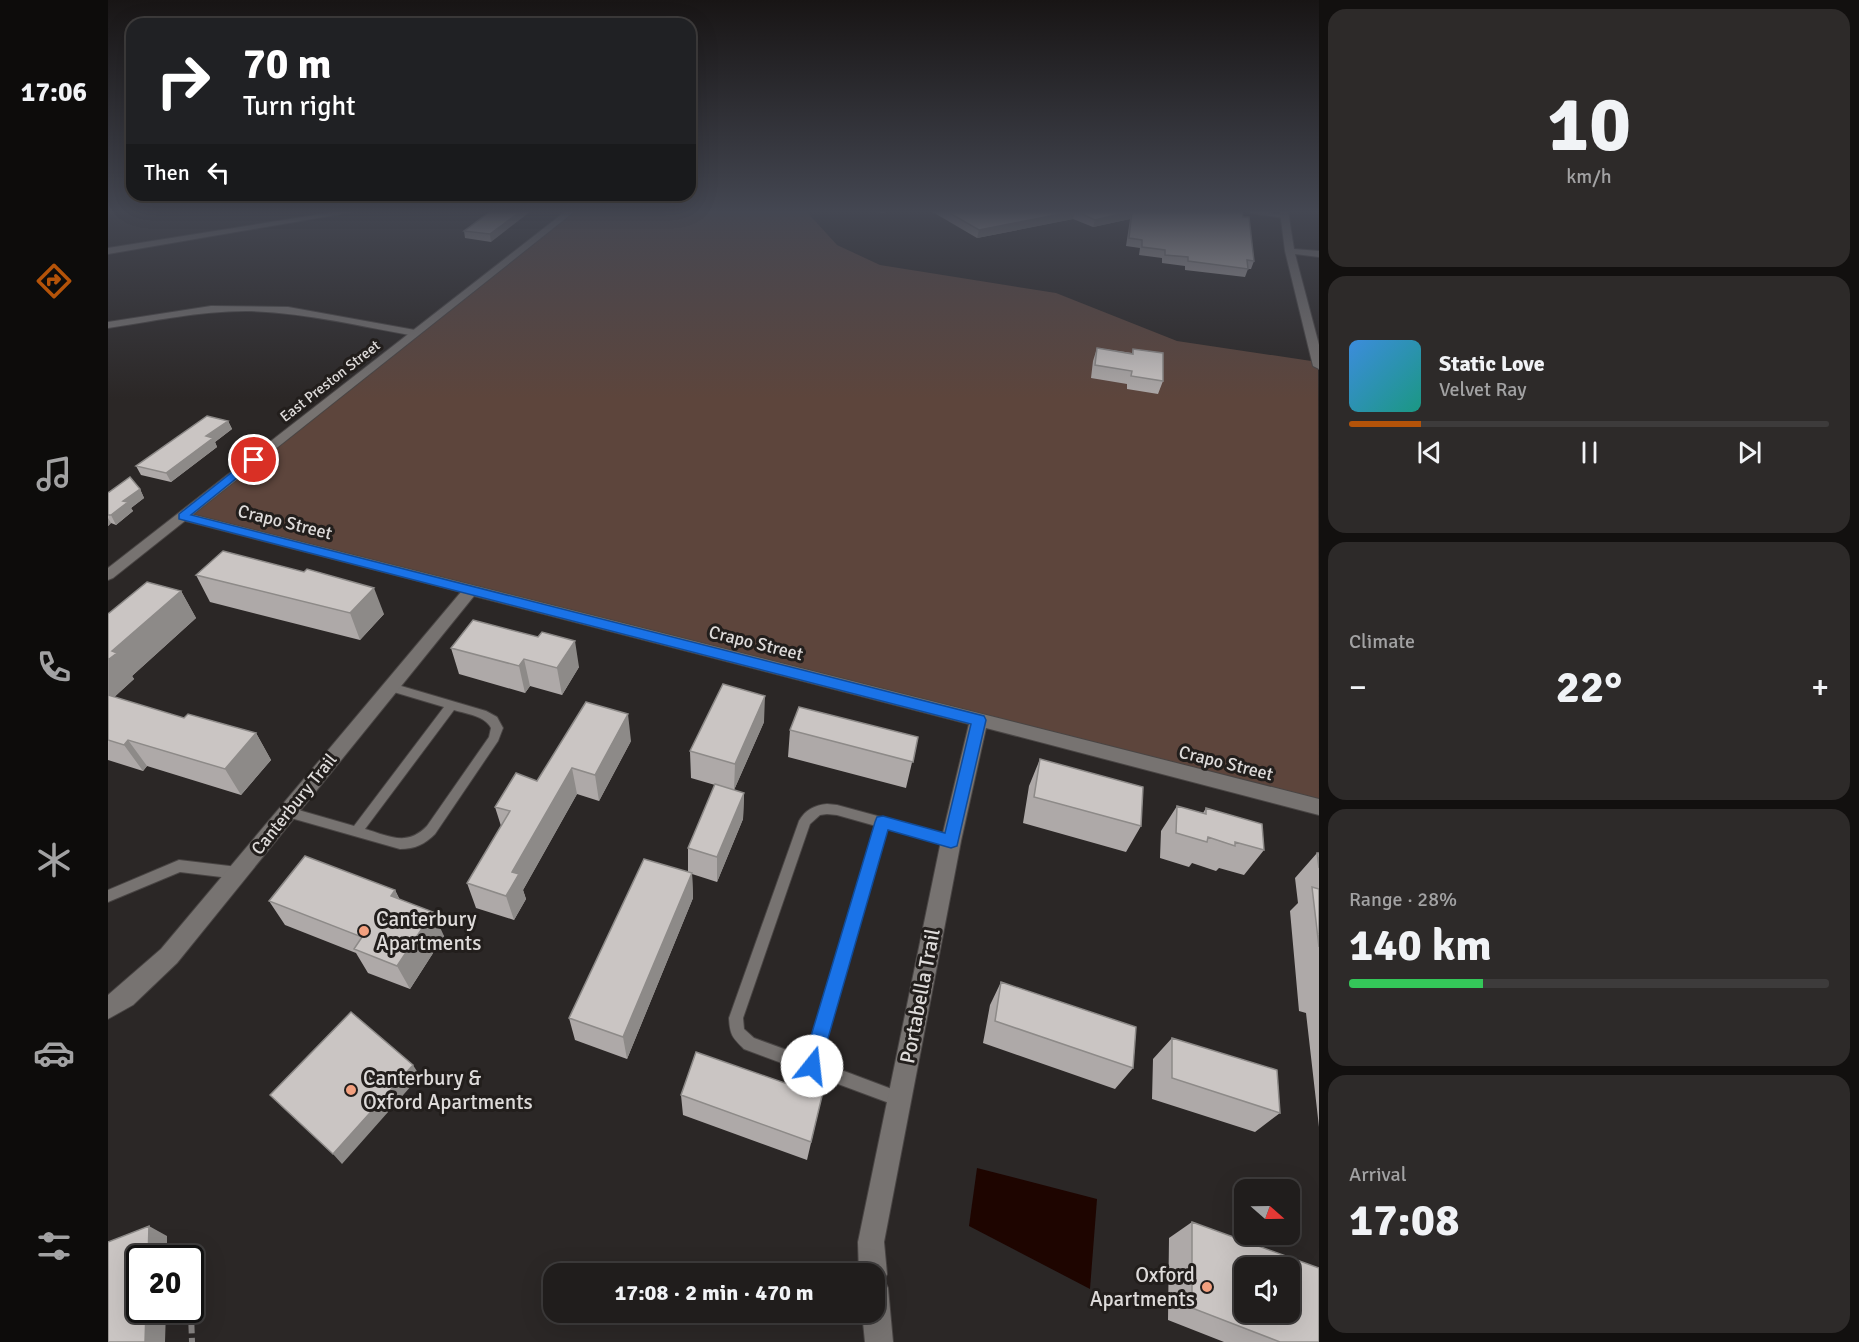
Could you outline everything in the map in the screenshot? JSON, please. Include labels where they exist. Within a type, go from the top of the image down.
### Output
[{"type":"street","name":"East Preston Street","points":[[108,575],[491,274]]},
{"type":"street","points":[[1296,274],[1319,366]]},
{"type":"street","points":[[108,325],[201,311],[244,308],[290,310],[415,333]]},
{"type":"street","name":"Crapo Street","points":[[183,516],[1319,807]]},
{"type":"street","name":"Canterbury Trail","points":[[108,1008],[125,997],[169,956],[471,590]]},
{"type":"street","name":"Portabella Trail","points":[[872,1263],[871,1242],[951,841],[979,720]]},
{"type":"street","points":[[877,1323],[879,1342]]},
{"type":"lane","points":[[288,812],[388,842],[412,844],[422,839],[431,830],[494,738],[497,728],[493,720],[482,714],[392,687]]},
{"type":"lane","points":[[356,832],[452,705]]},
{"type":"lane","points":[[900,1099],[749,1044],[737,1032],[736,1018],[741,998],[805,821],[813,812],[823,808],[951,841]]},
{"type":"lane","points":[[812,1066],[883,822]]},
{"type":"lane","points":[[108,896],[179,866],[238,873]]},
{"type":"path","points":[[191,1323],[192,1342]]},
{"type":"shaded area","points":[[491,274],[934,274],[1056,293],[1177,341],[1318,362],[1319,807],[183,516]]},
{"type":"shaded area","points":[[977,1168],[1097,1199],[1090,1289],[969,1226]]},
{"type":"building","points":[[1097,348],[1133,354],[1133,349],[1163,353],[1163,381],[1131,376],[1132,371],[1095,365]]},
{"type":"building","points":[[207,416],[228,421],[206,436],[213,438],[166,473],[136,466]]},
{"type":"building","points":[[130,477],[140,489],[123,501],[128,502],[108,515],[108,493]]},
{"type":"building","points":[[223,551],[304,572],[307,569],[374,588],[350,613],[196,575]]},
{"type":"building","points":[[147,582],[181,591],[112,651],[117,653],[108,660],[108,614]]},
{"type":"building","points":[[473,620],[538,637],[542,632],[575,641],[557,668],[524,659],[519,666],[451,648]]},
{"type":"building","points":[[723,684],[765,696],[735,764],[690,751]]},
{"type":"building","points":[[108,695],[184,718],[188,714],[256,733],[225,769],[128,740],[124,745],[108,740]]},
{"type":"building","points":[[586,702],[628,714],[595,775],[572,768],[512,872],[519,874],[506,896],[467,883],[510,811],[495,807],[516,773],[537,781]]},
{"type":"building","points":[[799,707],[918,737],[913,762],[790,730]]},
{"type":"building","points":[[1040,759],[1143,787],[1141,826],[1034,797]]},
{"type":"building","points":[[715,784],[744,793],[717,857],[688,848]]},
{"type":"building","points":[[1177,806],[1206,814],[1206,808],[1262,824],[1264,850],[1235,842],[1235,846],[1208,837],[1207,842],[1176,833]]},
{"type":"building","points":[[305,856],[395,890],[391,896],[433,912],[397,966],[354,949],[362,937],[269,901]]},
{"type":"building","points":[[644,859],[692,873],[623,1037],[569,1018]]},
{"type":"building","points":[[1312,887],[1319,889],[1319,947]]},
{"type":"building","points":[[1001,982],[1136,1027],[1133,1068],[995,1021]]},
{"type":"building","name":"Canterbury & Oxford Apartments","points":[[351,1012],[413,1065],[333,1154],[270,1095]]},
{"type":"building","points":[[1172,1038],[1277,1070],[1280,1113],[1172,1078]]},
{"type":"building","points":[[696,1052],[822,1096],[811,1142],[681,1095]]},
{"type":"building","points":[[1192,1222],[1234,1237],[1234,1245],[1256,1245],[1289,1257],[1234,1257],[1234,1323],[1300,1323],[1300,1261],[1319,1268],[1319,1342],[1280,1342],[1192,1308]]},
{"type":"building","points":[[149,1226],[148,1245],[126,1245],[126,1323],[146,1323],[145,1342],[108,1342],[108,1242]]},
{"type":"place","name":"Canterbury Apartments","points":[[364,931]]},
{"type":"place","name":"Canterbury & Oxford Apartments","points":[[351,1090]]},
{"type":"place","name":"Oxford Apartments","points":[[1207,1287]]},
{"type":"route","points":[[254,460],[183,516],[979,720],[951,841],[883,822],[812,1066]]}]
